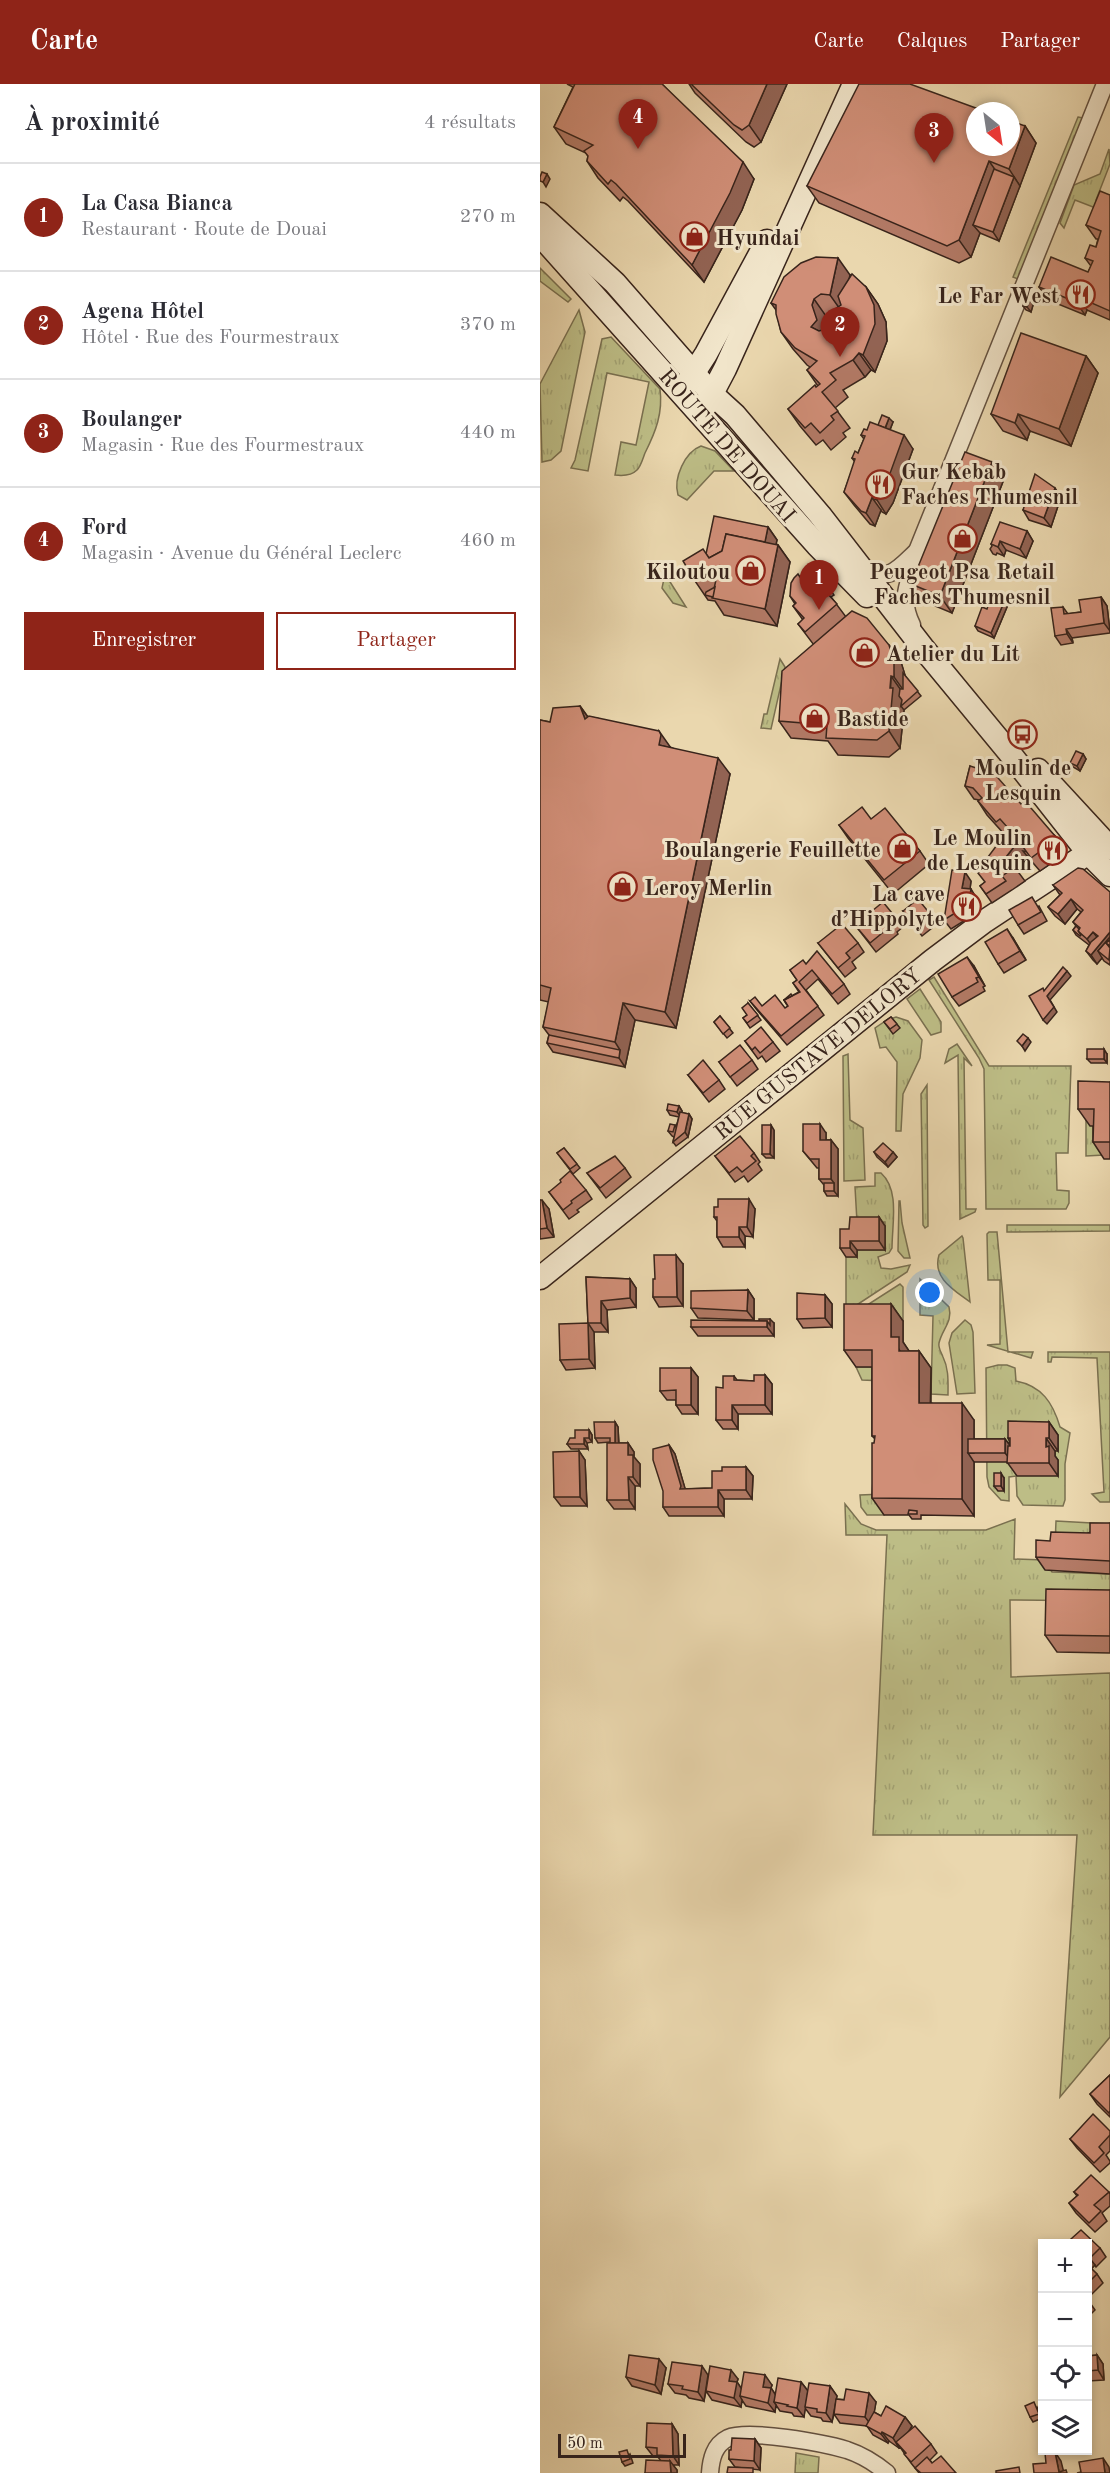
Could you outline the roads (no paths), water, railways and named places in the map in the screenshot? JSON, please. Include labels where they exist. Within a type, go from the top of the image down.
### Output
[{"type":"main road","points":[[681,393],[694,374],[771,234],[837,84]]},
{"type":"main road","points":[[700,413],[712,394],[854,84]]},
{"type":"main road","points":[[540,214],[615,283],[712,394],[746,428],[964,697],[1101,848],[1110,875]]},
{"type":"main road","name":"ROUTE DE DOUAI","points":[[540,235],[817,545],[891,621],[923,648]]},
{"type":"main road","name":"RUE GUSTAVE DELORY","points":[[540,1278],[950,946],[1101,848]]},
{"type":"street","points":[[923,648],[905,606],[906,589],[917,551],[1105,84]]},
{"type":"street","points":[[863,570],[879,576],[894,572],[917,551]]},
{"type":"street","points":[[710,2473],[711,2461],[719,2444],[742,2435],[788,2439],[846,2450],[861,2456],[887,2473]]},
{"type":"place","name":"Ford","points":[[638,149]]},
{"type":"place","name":"Boulanger","points":[[934,163]]},
{"type":"place","name":"Hyundai","points":[[695,237]]},
{"type":"place","name":"Le Far West","points":[[1080,295]]},
{"type":"place","name":"Agena Hôtel","points":[[840,357]]},
{"type":"place","name":"Gur Kebab Faches Thumesnil","points":[[880,484]]},
{"type":"place","name":"Peugeot Psa Retail Faches Thumesnil","points":[[962,539]]},
{"type":"place","name":"Kiloutou","points":[[751,571]]},
{"type":"place","name":"La Casa Bianca","points":[[819,610]]},
{"type":"place","name":"Atelier du Lit","points":[[865,653]]},
{"type":"place","name":"Bastide","points":[[815,718]]},
{"type":"place","name":"Moulin de Lesquin","points":[[1023,735]]},
{"type":"place","name":"Boulangerie Feuillette","points":[[902,849]]},
{"type":"place","name":"Le Moulin de Lesquin","points":[[1053,850]]},
{"type":"place","name":"Leroy Merlin","points":[[623,887]]},
{"type":"place","name":"La cave d’Hippolyte","points":[[966,906]]}]
